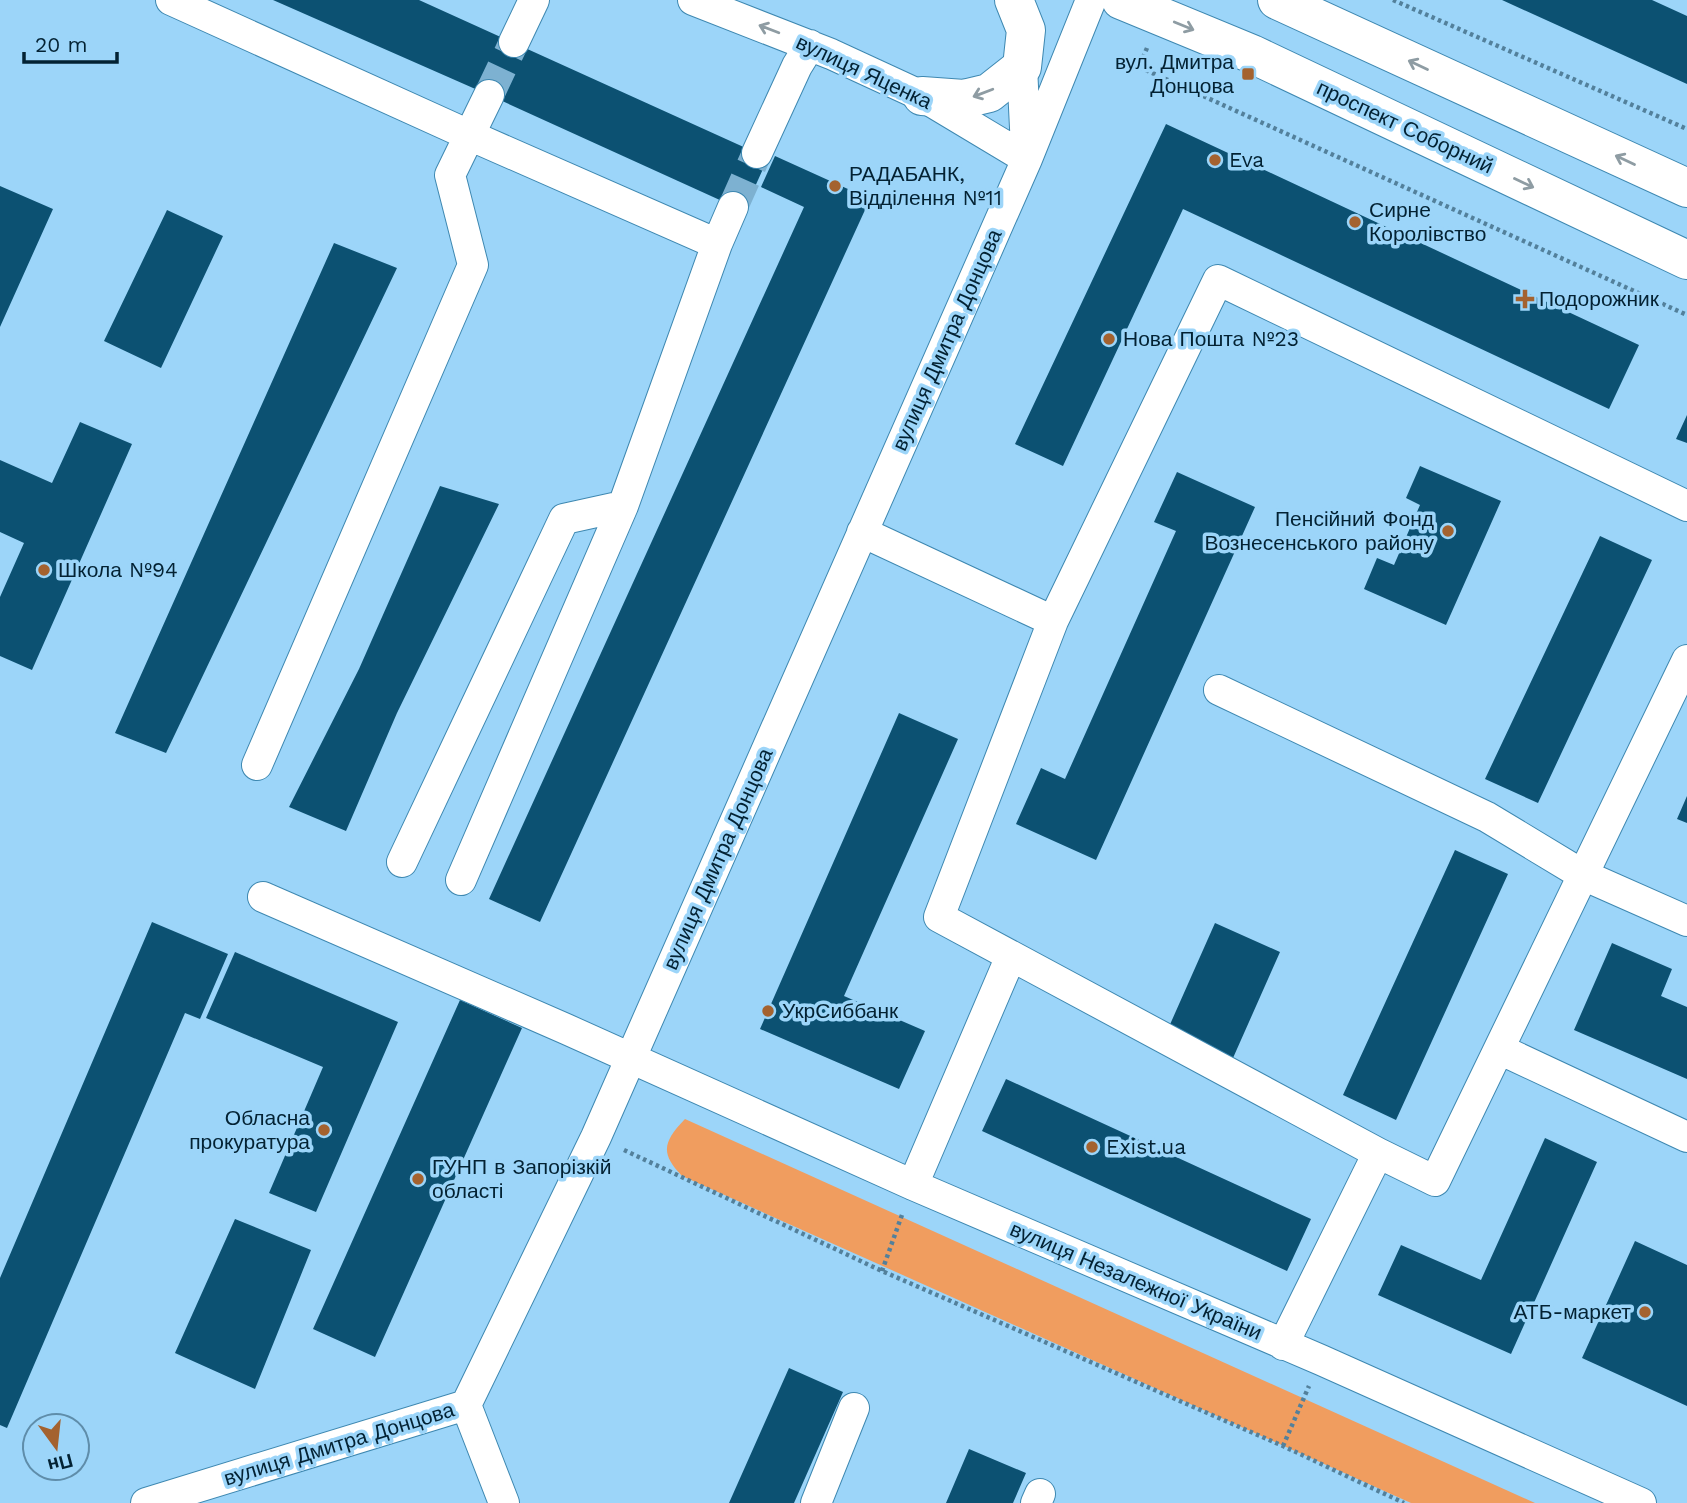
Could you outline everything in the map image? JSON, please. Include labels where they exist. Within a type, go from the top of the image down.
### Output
[{"type":"main road","points":[[922,96],[964,99],[989,93],[1022,67],[1026,30],[1014,0]]},
{"type":"main road","name":"проспект Соборний","points":[[1121,0],[1252,54],[1687,260]]},
{"type":"main road","points":[[1277,0],[1687,188]]},
{"type":"street","points":[[171,0],[717,244]]},
{"type":"street","points":[[514,42],[534,0]]},
{"type":"street","name":"вулиця Яценка","points":[[693,0],[810,45],[922,96],[1027,159]]},
{"type":"street","name":"вулиця Дмитра Донцова","points":[[146,1503],[466,1405],[631,1059],[1027,159],[1091,0]]},
{"type":"street","points":[[757,153],[797,66],[810,45]]},
{"type":"street","points":[[1022,67],[1027,159]]},
{"type":"street","points":[[257,765],[473,265],[450,175],[489,95]]},
{"type":"street","points":[[461,880],[623,506],[717,244],[733,207]]},
{"type":"street","points":[[1687,506],[1218,280],[1053,621],[939,917],[1377,1153],[1435,1181],[1687,660]]},
{"type":"street","points":[[402,862],[564,519],[623,506]]},
{"type":"street","points":[[862,532],[1053,621]]},
{"type":"street","points":[[1219,690],[1487,817],[1583,875],[1687,921]]},
{"type":"street","name":"вулиця Незалежної України","points":[[263,897],[1641,1503]]},
{"type":"street","points":[[913,1185],[1011,956]]},
{"type":"street","points":[[1499,1049],[1687,1137]]},
{"type":"street","points":[[1283,1345],[1377,1153]]},
{"type":"street","points":[[466,1405],[504,1503]]},
{"type":"street","points":[[816,1503],[854,1408]]},
{"type":"path","points":[[1392,0],[1687,129]]},
{"type":"path","points":[[1139,67],[1687,316]]},
{"type":"path","points":[[596,1137],[882,1271],[1283,1446],[1404,1503]]},
{"type":"path","points":[[882,1271],[913,1185]]},
{"type":"path","points":[[1283,1446],[1321,1360]]},
{"type":"shaded area","points":[[685,1119],[1535,1503],[1411,1503],[682,1176],[670,1161],[667,1148],[672,1134]]},
{"type":"building","points":[[273,0],[419,0],[768,158],[744,211]]},
{"type":"building","points":[[1502,0],[1652,0],[1687,16],[1687,84]]},
{"type":"building","points":[[1166,124],[1639,345],[1609,409],[1183,209],[1063,466],[1015,444]]},
{"type":"building","points":[[775,156],[870,199],[540,922],[489,899],[804,207],[761,187]]},
{"type":"building","points":[[0,186],[53,209],[0,327]]},
{"type":"building","points":[[167,210],[223,236],[161,368],[104,341]]},
{"type":"building","points":[[334,243],[397,268],[166,753],[115,733]]},
{"type":"building","points":[[1687,415],[1687,443],[1676,439]]},
{"type":"building","name":"Школа №94","points":[[80,422],[132,444],[32,670],[0,656],[0,597],[24,543],[0,532],[0,460],[52,483]]},
{"type":"building","name":"Пенсійний Фонд Вознесенського району","points":[[1420,466],[1501,501],[1446,625],[1364,589],[1377,558],[1394,565],[1420,505],[1406,498]]},
{"type":"building","points":[[1177,472],[1255,507],[1096,860],[1016,824],[1041,768],[1065,779],[1176,531],[1154,522]]},
{"type":"building","points":[[440,486],[499,504],[397,713],[346,831],[289,807],[359,669]]},
{"type":"building","points":[[1600,536],[1652,560],[1538,803],[1485,779]]},
{"type":"building","points":[[899,713],[958,739],[844,996],[925,1031],[899,1089],[760,1029]]},
{"type":"building","points":[[1687,796],[1687,823],[1677,819]]},
{"type":"building","points":[[1455,850],[1508,874],[1396,1120],[1343,1095]]},
{"type":"building","points":[[152,922],[228,954],[200,1019],[185,1013],[7,1428],[0,1425],[0,1278]]},
{"type":"building","points":[[1215,923],[1280,952],[1233,1058],[1168,1029]]},
{"type":"building","points":[[1612,943],[1672,969],[1661,996],[1687,1007],[1687,1079],[1574,1030]]},
{"type":"building","name":"Обласна прокуратура","points":[[235,952],[398,1022],[316,1212],[269,1193],[323,1067],[206,1018]]},
{"type":"building","name":"ГУНП в Запорізкій області","points":[[460,1000],[522,1028],[375,1357],[313,1329]]},
{"type":"building","points":[[1006,1079],[1311,1219],[1287,1271],[982,1131]]},
{"type":"building","points":[[1545,1138],[1597,1162],[1511,1354],[1378,1295],[1401,1245],[1481,1280]]},
{"type":"building","points":[[235,1219],[311,1250],[255,1389],[175,1353]]},
{"type":"building","name":"АТБ-маркет","points":[[1635,1241],[1687,1265],[1687,1406],[1582,1358]]},
{"type":"building","points":[[789,1368],[843,1392],[794,1503],[729,1503]]},
{"type":"building","points":[[969,1449],[1026,1473],[1013,1503],[946,1503]]},
{"type":"tunnel","points":[[489,95],[514,42]]},
{"type":"tunnel","points":[[733,207],[757,153]]},
{"type":"place","name":"вул. Дмитра Донцова","points":[[1248,74]]},
{"type":"place","name":"Eva","points":[[1215,160]]},
{"type":"place","name":"РАДАБАНК, Відділення №11","points":[[835,186]]},
{"type":"place","name":"Сирне Королівство","points":[[1355,222]]},
{"type":"place","name":"Подорожник","points":[[1525,299]]},
{"type":"place","name":"Нова Пошта №23","points":[[1109,339]]},
{"type":"place","name":"Пенсійний Фонд Вознесенського району","points":[[1448,531]]},
{"type":"place","name":"Школа №94","points":[[44,570]]},
{"type":"place","name":"УкрСиббанк","points":[[768,1011]]},
{"type":"place","name":"Обласна прокуратура","points":[[324,1130]]},
{"type":"place","name":"Exist.ua","points":[[1092,1147]]},
{"type":"place","name":"ГУНП в Запорізкій області","points":[[418,1179]]},
{"type":"place","name":"АТБ-маркет","points":[[1645,1312]]}]
